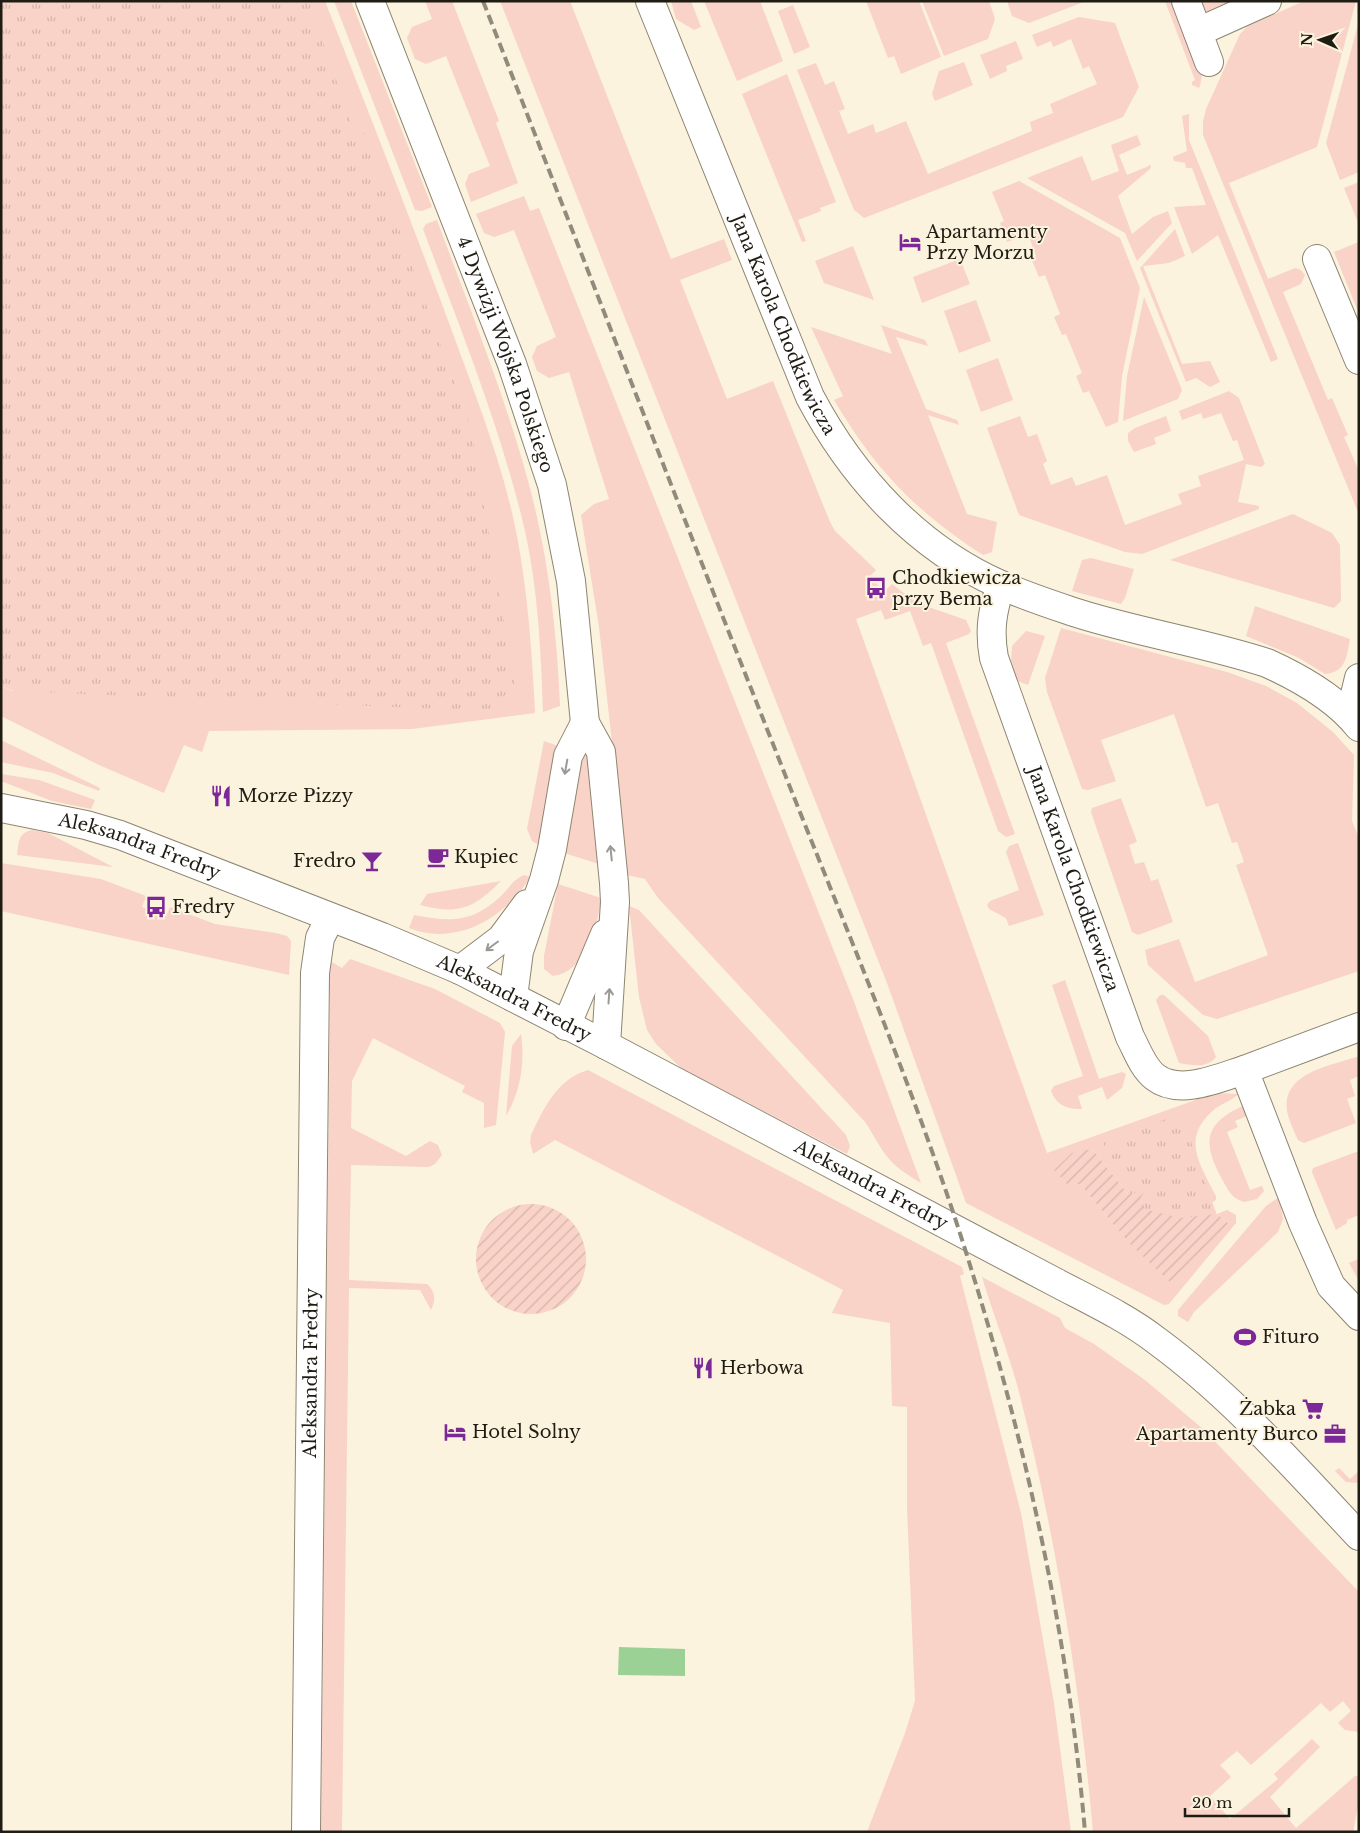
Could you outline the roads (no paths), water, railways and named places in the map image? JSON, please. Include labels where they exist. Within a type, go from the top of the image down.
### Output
[{"type":"street","name":"4 Dywizji Wojska Polskiego","points":[[370,1],[512,364],[552,485],[571,581],[586,723],[601,752],[615,902],[606,1045]]},
{"type":"street","name":"Jana Karola Chodkiewicza","points":[[650,1],[810,398],[827,430],[852,466],[913,530],[937,550],[1001,585],[1081,614],[1267,663],[1291,674],[1354,721]]},
{"type":"street","points":[[1186,1],[1209,62]]},
{"type":"street","points":[[1198,32],[1268,1]]},
{"type":"street","points":[[1317,259],[1359,360]]},
{"type":"street","name":"Jana Karola Chodkiewicza","points":[[1001,585],[991,620],[990,637],[994,658],[1130,1037],[1145,1066],[1155,1077],[1168,1084],[1184,1085],[1244,1070],[1359,1027]]},
{"type":"street","points":[[1354,721],[1359,678]]},
{"type":"street","points":[[513,998],[520,951],[544,880],[552,849],[568,756],[586,723]]},
{"type":"street","name":"Aleksandra Fredry","points":[[1,808],[86,825],[120,835],[382,937],[460,970],[1055,1282],[1124,1319],[1155,1339],[1212,1386],[1359,1536]]},
{"type":"street","points":[[460,970],[501,939],[544,880]]},
{"type":"street","name":"4 Dywizji Wojska Polskiego","points":[[566,1026],[601,948],[615,902]]},
{"type":"street","name":"Aleksandra Fredry","points":[[306,1832],[315,973],[320,938],[330,918]]},
{"type":"street","points":[[1244,1070],[1303,1223],[1331,1286],[1359,1316]]},
{"type":"railway","points":[[483,1],[700,559],[890,1037],[954,1215],[1000,1367],[1038,1520],[1066,1675],[1077,1753],[1085,1832]]},
{"type":"place","name":"Apartamenty Przy Morzu","points":[[910,242]]},
{"type":"place","name":"Chodkiewicza przy Bema","points":[[876,588]]},
{"type":"place","name":"Morze Pizzy","points":[[221,796]]},
{"type":"place","name":"Kupiec","points":[[438,857]]},
{"type":"place","name":"Fredro","points":[[372,861]]},
{"type":"place","name":"Fredry","points":[[156,907]]},
{"type":"place","name":"Fituro","points":[[1245,1337]]},
{"type":"place","name":"Herbowa","points":[[703,1368]]},
{"type":"place","name":"Żabka","points":[[1313,1409]]},
{"type":"place","name":"Hotel Solny","points":[[455,1432]]},
{"type":"place","name":"Apartamenty Burco","points":[[1335,1434]]}]
